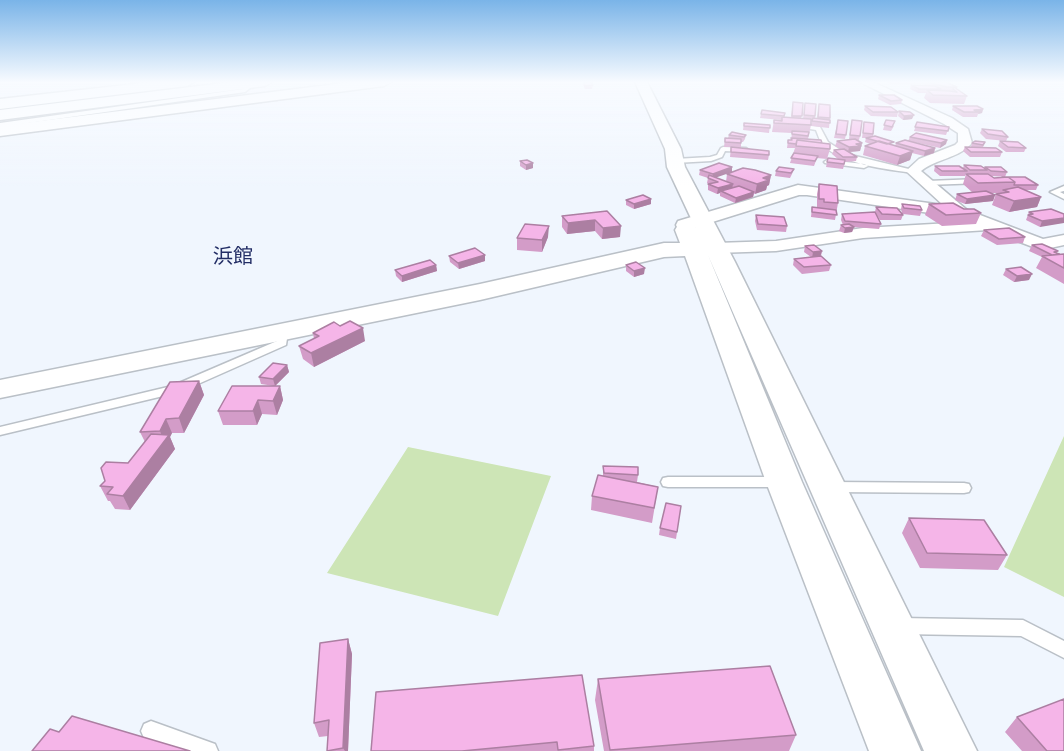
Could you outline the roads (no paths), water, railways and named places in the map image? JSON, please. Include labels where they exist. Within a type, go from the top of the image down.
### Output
[{"type":"highway","points":[[0,131],[109,117]]},
{"type":"street","points":[[637,117],[826,487],[951,751]]},
{"type":"street","points":[[657,117],[673,149],[699,235],[784,482],[896,751]]},
{"type":"street","points":[[939,117],[964,132],[965,143],[960,149],[926,162],[913,171],[961,213]]},
{"type":"street","points":[[0,388],[480,292],[664,250],[798,190],[961,213],[1041,245],[1064,257]]},
{"type":"street","points":[[699,235],[776,246],[863,233],[994,225]]},
{"type":"street","points":[[1041,245],[1064,240]]},
{"type":"lane","points":[[0,125],[56,117]]},
{"type":"lane","points":[[784,124],[818,128],[828,146],[887,167]]},
{"type":"lane","points":[[675,161],[711,159],[720,156],[723,149],[753,151]]},
{"type":"lane","points":[[827,162],[913,171]]},
{"type":"lane","points":[[927,183],[984,180]]},
{"type":"lane","points":[[1064,188],[1054,192],[1064,197]]},
{"type":"lane","points":[[0,431],[176,389],[282,343],[283,332]]},
{"type":"lane","points":[[668,482],[784,482]]},
{"type":"lane","points":[[826,487],[964,488]]},
{"type":"lane","points":[[891,625],[1023,628],[1064,650]]},
{"type":"lane","points":[[152,730],[208,751]]},
{"type":"district","name":"浜館","points":[[233,257]]}]
